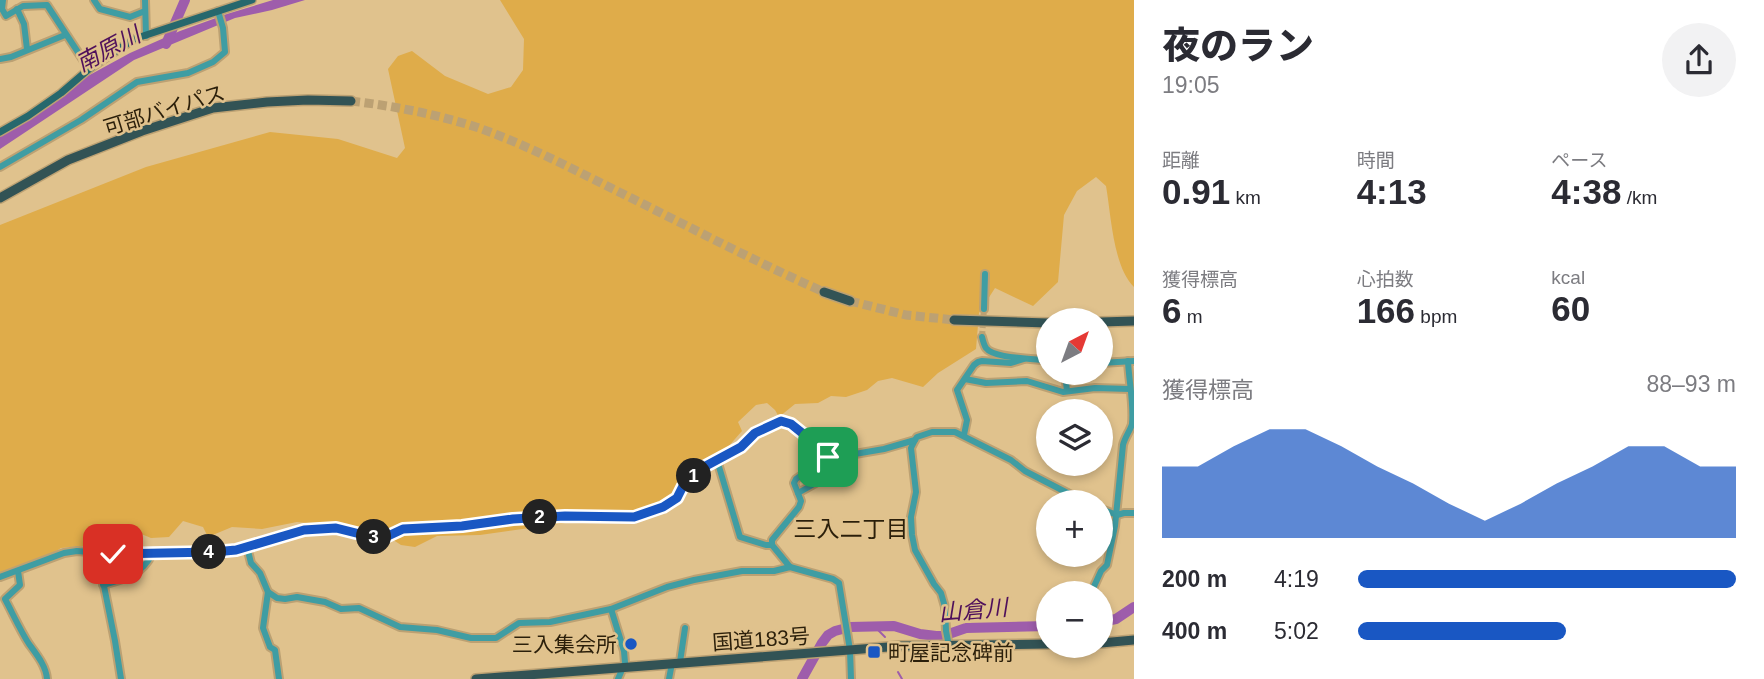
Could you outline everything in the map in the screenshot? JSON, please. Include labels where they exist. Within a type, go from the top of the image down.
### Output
[{"type":"highway","name":"可部バイパス","points":[[0,198],[68,160],[142,131],[213,108],[267,102],[351,101]]},
{"type":"highway","points":[[824,292],[850,301]]},
{"type":"highway","points":[[954,320],[1036,323]]},
{"type":"highway","points":[[1113,322],[1134,321]]},
{"type":"highway","name":"国道183号","points":[[476,679],[901,646],[947,638],[1036,644]]},
{"type":"highway","points":[[1113,642],[1134,640]]},
{"type":"main road","points":[[0,132],[61,93],[89,69],[134,38],[252,0]]},
{"type":"street","points":[[3,0],[2,9],[6,16],[23,6],[47,5],[89,69]]},
{"type":"street","points":[[94,0],[100,9],[130,17],[145,11]]},
{"type":"street","points":[[145,0],[146,36]]},
{"type":"street","points":[[17,9],[24,24],[27,49]]},
{"type":"street","points":[[0,167],[81,120],[136,82],[188,73],[212,62],[225,52],[223,28],[218,13]]},
{"type":"street","points":[[0,59],[65,35]]},
{"type":"street","points":[[984,309],[985,274]]},
{"type":"street","points":[[982,337],[985,346],[993,354],[1036,360]]},
{"type":"street","points":[[964,435],[967,420],[957,390],[974,365],[982,361],[1011,363],[1024,359]]},
{"type":"street","points":[[1096,581],[1101,570],[1107,565],[1117,515],[1124,439],[1131,427],[1131,361],[1113,362]]},
{"type":"street","points":[[965,379],[986,383],[1027,381],[1067,391],[1095,388],[1130,389]]},
{"type":"street","points":[[1066,385],[1067,391]]},
{"type":"street","points":[[0,577],[64,553],[77,551],[106,554],[214,552],[247,547],[304,530],[336,528],[376,538],[403,529],[462,526],[513,519],[565,516],[634,517],[670,503],[702,468],[741,447],[755,433],[781,421],[791,424],[822,449],[837,455],[884,449],[915,440]]},
{"type":"street","points":[[947,638],[945,607],[941,593],[915,550],[912,535],[911,517],[916,492],[911,448],[917,437],[932,432],[955,432],[964,435],[1059,490]]},
{"type":"street","points":[[790,568],[772,545],[772,540],[799,507],[801,501],[794,483],[796,479],[830,453]]},
{"type":"street","points":[[797,493],[830,475],[853,469],[849,455]]},
{"type":"street","points":[[717,460],[740,537],[772,545]]},
{"type":"street","points":[[1113,514],[1134,513]]},
{"type":"street","points":[[247,547],[251,563],[260,573],[268,592],[263,628],[270,647],[275,650],[278,679]]},
{"type":"street","points":[[106,554],[102,571],[103,585],[121,679]]},
{"type":"street","points":[[103,585],[127,579],[135,574],[145,567],[152,554]]},
{"type":"street","points":[[268,592],[277,598],[297,597],[326,602],[341,609],[359,608],[400,627],[437,630],[471,638],[496,638],[519,623],[550,622],[611,609],[667,587],[694,580],[742,571],[790,568],[839,583],[851,679]]},
{"type":"street","points":[[18,571],[20,585],[5,599],[40,659],[47,679]]},
{"type":"street","points":[[611,609],[624,651],[625,663],[618,679]]},
{"type":"street","points":[[669,679],[685,628]]},
{"type":"shaded area","points":[[273,0],[305,0],[235,18],[134,60],[0,149],[0,136],[86,77],[130,53],[180,31]]},
{"type":"shaded area","points":[[500,0],[1134,0],[1134,287],[1121,267],[1117,254],[1106,186],[1096,177],[1077,191],[1064,215],[1058,282],[1033,306],[995,288],[979,313],[976,349],[938,373],[923,387],[892,378],[878,381],[867,390],[846,397],[831,396],[818,403],[795,404],[779,417],[767,403],[756,405],[738,422],[742,431],[713,464],[681,491],[640,511],[480,535],[437,536],[415,547],[401,545],[384,534],[364,529],[297,522],[262,529],[232,527],[208,537],[203,527],[183,521],[169,537],[151,538],[129,529],[95,545],[61,548],[27,570],[0,582],[0,225],[146,167],[270,132],[338,139],[397,158],[405,148],[388,69],[398,56],[412,51],[445,76],[488,94],[511,87],[523,70],[524,39]]},
{"type":"waterway","points":[[166,44],[185,0]]},
{"type":"waterway","name":"山倉川","points":[[1113,620],[1134,607]]},
{"type":"waterway","points":[[874,626],[885,637]]},
{"type":"waterway","name":"山倉川","points":[[802,679],[828,635],[850,627],[894,626],[920,634],[943,636],[966,628],[1036,626]]},
{"type":"waterway","points":[[898,672],[902,679]]},
{"type":"tunnel","points":[[351,101],[445,118],[512,141],[824,292]]},
{"type":"tunnel","points":[[850,301],[906,315],[954,320]]},
{"type":"tunnel","points":[[982,337],[984,309]]},
{"type":"place","name":"三入集会所","points":[[631,644]]},
{"type":"place","name":"町屋記念碑前","points":[[874,652]]},
{"type":"district","name":"三入二丁目","points":[[851,529]]},
{"type":"route","points":[[113,554],[236,550],[304,530],[336,528],[376,538],[403,529],[462,526],[513,519],[565,516],[634,517],[663,507],[677,498],[683,486],[702,468],[741,447],[755,433],[781,421],[791,424],[830,453],[828,457]]},
{"type":"water label","name":"南原川","points":[[108,49]]}]
